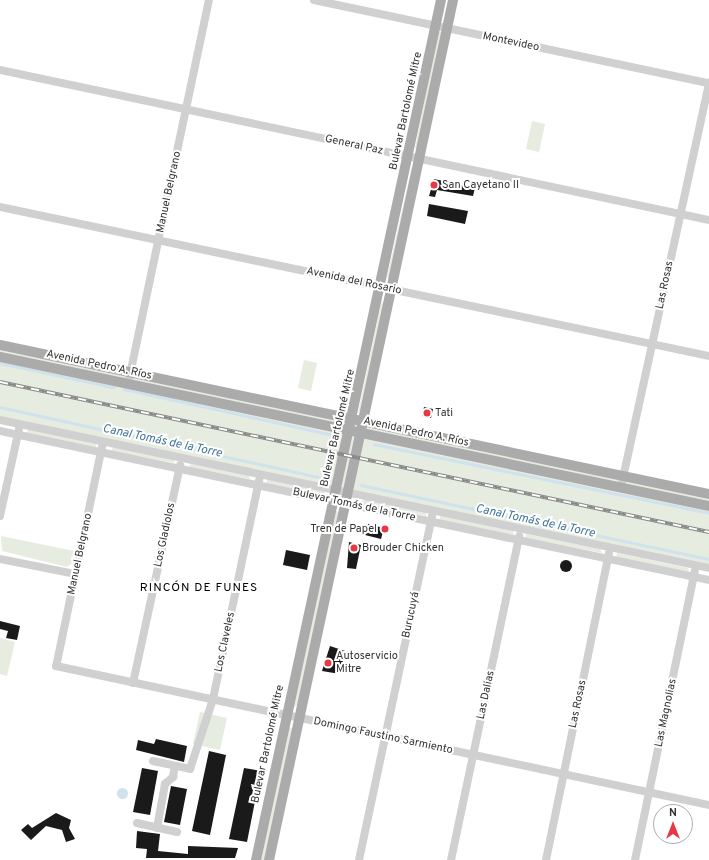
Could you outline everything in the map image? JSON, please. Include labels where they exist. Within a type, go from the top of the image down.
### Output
[{"type":"main road","name":"Bulevar Bartolomé Mitre","points":[[256,860],[333,501],[353,420],[441,0]]},
{"type":"main road","name":"Bulevar Bartolomé Mitre","points":[[269,860],[347,493],[365,422],[453,0]]},
{"type":"main road","name":"Avenida Pedro A. Ríos","points":[[0,345],[709,494]]},
{"type":"main road","name":"Avenida Pedro A. Ríos","points":[[0,357],[709,506]]},
{"type":"street","name":"Manuel Belgrano","points":[[128,384],[209,0]]},
{"type":"street","name":"Montevideo","points":[[314,0],[709,83]]},
{"type":"street","name":"General Paz","points":[[0,70],[709,220]]},
{"type":"street","name":"Las Rosas","points":[[620,487],[709,83]]},
{"type":"street","name":"Avenida del Rosario","points":[[0,207],[709,356]]},
{"type":"street","name":"Bulevar Tomás de la Torre","points":[[0,420],[709,568]]},
{"type":"street","points":[[0,516],[20,424]]},
{"type":"street","name":"Bulevar Tomás de la Torre","points":[[0,431],[179,470],[258,485],[709,580]]},
{"type":"street","name":"Manuel Belgrano","points":[[56,666],[103,442]]},
{"type":"street","name":"Los Gladiolos","points":[[133,683],[182,458]]},
{"type":"street","name":"Los Claveles","points":[[175,766],[190,769],[213,700],[260,475]]},
{"type":"street","name":"Burucuyá","points":[[359,860],[433,511]]},
{"type":"street","name":"Las Dalias","points":[[451,860],[519,540],[520,529]]},
{"type":"street","name":"Las Rosas","points":[[546,860],[610,548]]},
{"type":"street","points":[[0,559],[75,574]]},
{"type":"street","name":"Las Magnolias","points":[[635,860],[696,566]]},
{"type":"street","name":"Domingo Faustino Sarmiento","points":[[56,666],[709,805]]},
{"type":"street","points":[[153,762],[175,766],[173,777],[165,784],[157,828]]},
{"type":"street","points":[[137,823],[177,832]]},
{"type":"shaded area","points":[[438,32],[441,32],[418,150],[415,148]]},
{"type":"shaded area","points":[[532,121],[545,124],[539,152],[526,149]]},
{"type":"shaded area","points":[[412,166],[414,166],[390,280],[387,277]]},
{"type":"shaded area","points":[[386,299],[361,416],[358,413],[381,304]]},
{"type":"shaded area","points":[[0,345],[709,494],[709,568],[0,420]]},
{"type":"shaded area","points":[[304,360],[317,363],[311,391],[298,388]]},
{"type":"shaded area","points":[[28,429],[96,444],[96,447],[27,433]]},
{"type":"shaded area","points":[[113,447],[173,459],[175,463],[111,451]]},
{"type":"shaded area","points":[[191,464],[249,475],[250,479],[189,467]]},
{"type":"shaded area","points":[[268,479],[324,490],[326,495],[266,483]]},
{"type":"shaded area","points":[[357,497],[425,512],[427,516],[355,502]]},
{"type":"shaded area","points":[[336,511],[339,512],[298,705],[294,707]]},
{"type":"shaded area","points":[[441,515],[513,531],[514,535],[439,520]]},
{"type":"shaded area","points":[[526,534],[600,549],[602,553],[525,538]]},
{"type":"shaded area","points":[[1,536],[74,551],[71,564],[67,567],[2,551]]},
{"type":"shaded area","points":[[617,553],[688,568],[689,572],[616,558]]},
{"type":"shaded area","points":[[0,638],[15,642],[7,676],[0,674]]},
{"type":"shaded area","points":[[200,712],[227,718],[220,750],[193,744]]},
{"type":"shaded area","points":[[288,727],[293,729],[266,860],[258,860]]},
{"type":"water","points":[[120,788],[124,788],[126,789],[126,797],[120,798],[117,795],[117,791]]},
{"type":"building","points":[[434,179],[475,188],[473,196],[437,190],[435,197],[429,196]]},
{"type":"building","points":[[429,204],[468,211],[465,224],[427,216]]},
{"type":"building","name":"Tati","points":[[424,407],[433,409],[431,418],[422,416]]},
{"type":"building","points":[[368,524],[384,528],[381,539],[365,535]]},
{"type":"building","points":[[349,542],[361,545],[356,569],[347,568]]},
{"type":"building","points":[[286,550],[310,555],[307,570],[283,565]]},
{"type":"building","points":[[564,560],[568,560],[572,566],[568,572],[564,572],[560,568],[560,564]]},
{"type":"building","points":[[0,621],[20,626],[17,640],[6,638],[8,631],[0,629]]},
{"type":"building","points":[[330,646],[345,651],[340,674],[322,671]]},
{"type":"building","points":[[156,739],[187,746],[184,762],[136,750],[138,740],[154,744]]},
{"type":"building","points":[[209,751],[226,755],[210,835],[192,831]]},
{"type":"building","points":[[142,768],[158,771],[150,815],[133,812]]},
{"type":"building","points":[[244,768],[261,771],[247,842],[229,839]]},
{"type":"building","points":[[171,786],[187,789],[180,825],[164,822]]},
{"type":"building","points":[[56,813],[71,820],[69,828],[75,839],[66,842],[62,830],[46,826],[31,840],[21,830],[28,824],[32,828]]},
{"type":"building","points":[[137,831],[160,834],[158,851],[188,854],[188,846],[238,848],[235,858],[146,858],[147,849],[136,848]]},
{"type":"waterway","points":[[0,363],[113,387]]},
{"type":"waterway","points":[[124,389],[334,435]]},
{"type":"waterway","name":"Canal Tomás de la Torre","points":[[0,407],[324,478]]},
{"type":"waterway","points":[[374,444],[709,513]]},
{"type":"waterway","name":"Canal Tomás de la Torre","points":[[361,485],[709,559]]},
{"type":"railway","points":[[0,382],[709,532]]},
{"type":"place","name":"San Cayetano II","points":[[434,185]]},
{"type":"place","name":"Tati","points":[[427,413]]},
{"type":"place","name":"Tren de Papel","points":[[385,529]]},
{"type":"place","name":"Brouder Chicken","points":[[354,548]]},
{"type":"place","name":"Autoservicio Mitre","points":[[328,663]]},
{"type":"district","name":"RINCÓN DE FUNES","points":[[199,589]]}]
